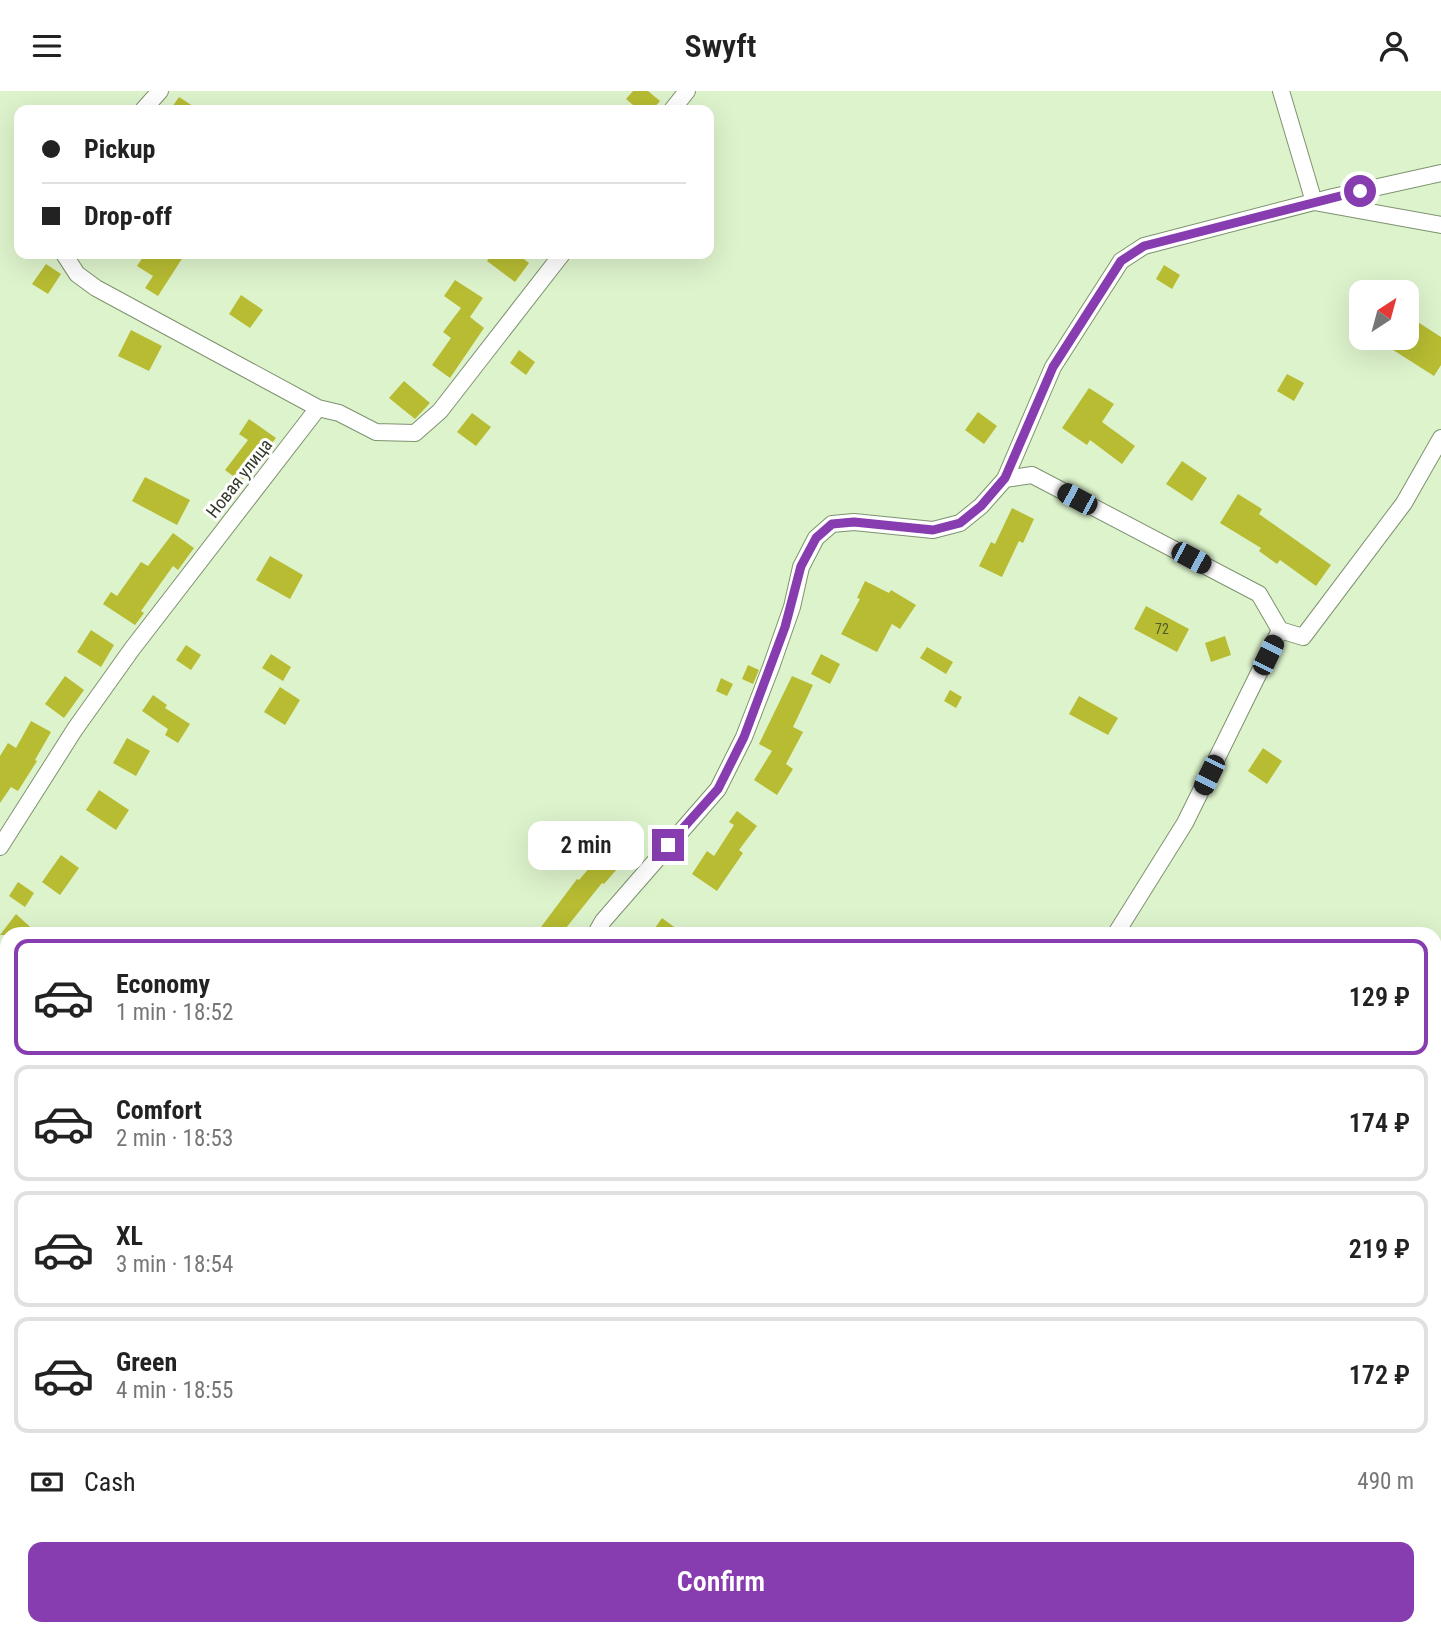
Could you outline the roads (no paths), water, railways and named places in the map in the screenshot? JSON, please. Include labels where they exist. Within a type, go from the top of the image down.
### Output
[{"type":"street","points":[[147,105],[160,91]]},
{"type":"street","points":[[676,105],[687,91]]},
{"type":"street","points":[[1281,91],[1314,202]]},
{"type":"street","points":[[600,927],[718,789],[744,737],[767,679],[792,607],[801,566],[816,538],[832,524],[854,522],[933,530],[960,523],[981,506],[1005,478],[1053,367],[1121,261],[1144,246],[1314,202],[1441,173]]},
{"type":"street","points":[[1314,202],[1441,225]]},
{"type":"street","points":[[67,259],[77,274],[96,288],[318,408],[339,413],[376,432],[415,432],[440,411],[558,259]]},
{"type":"street","name":"Новая улица","points":[[0,847],[75,729],[132,649],[318,408]]},
{"type":"street","points":[[1005,478],[1032,475],[1259,594],[1280,630],[1303,637],[1404,503],[1441,438]]},
{"type":"street","points":[[1120,927],[1185,823],[1280,630]]}]
